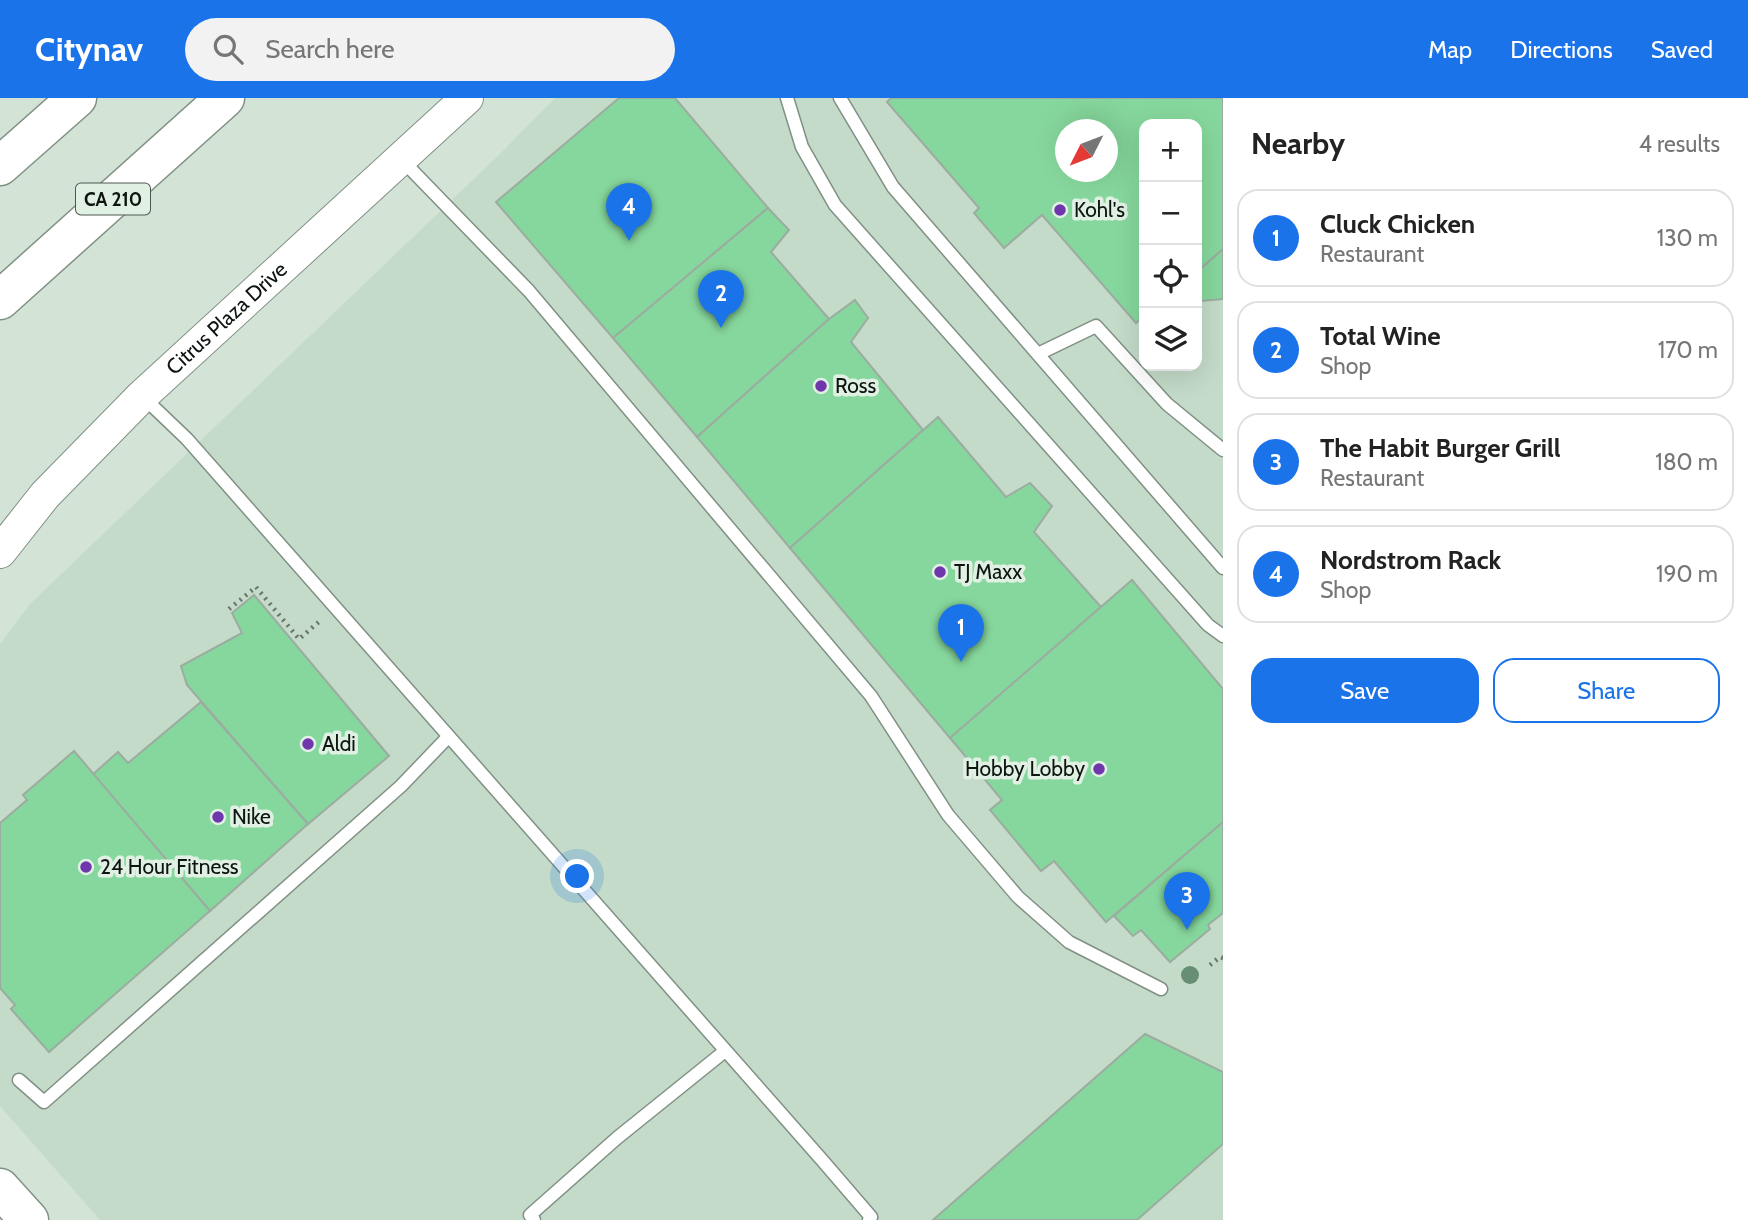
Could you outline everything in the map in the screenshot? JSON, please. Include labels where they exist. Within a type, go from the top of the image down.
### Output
[{"type":"main road","points":[[0,166],[77,98]]},
{"type":"main road","name":"CA 210","points":[[0,300],[225,98]]},
{"type":"main road","points":[[0,1188],[29,1220]]},
{"type":"street","name":"Citrus Plaza Drive","points":[[0,552],[45,495],[142,396],[467,98]]},
{"type":"lane","points":[[787,98],[802,147],[835,205],[1208,625],[1223,636]]},
{"type":"lane","points":[[840,98],[893,187],[1223,568]]},
{"type":"lane","points":[[401,158],[528,291],[871,696],[948,815],[1017,897],[1069,942],[1161,989]]},
{"type":"lane","points":[[1038,354],[1096,326],[1167,404],[1223,450]]},
{"type":"lane","points":[[142,396],[187,439],[871,1217],[869,1220]]},
{"type":"lane","points":[[19,1080],[44,1102],[401,786],[447,737]]},
{"type":"lane","points":[[534,1220],[530,1214],[568,1180],[725,1051]]},
{"type":"path","points":[[229,609],[256,587],[299,639],[320,621]]},
{"type":"path","points":[[1210,965],[1220,957],[1223,958]]},
{"type":"shaded area","points":[[555,98],[1223,98],[1223,1220],[100,1220],[0,1106],[0,644],[30,604],[501,153]]},
{"type":"building","points":[[619,98],[675,98],[768,208],[613,338],[496,202]]},
{"type":"building","name":"Kohl's","points":[[891,98],[1223,98],[1223,249],[1202,268],[1202,119],[1139,119],[1139,320],[1136,323],[1042,215],[1004,248],[974,213],[979,208],[887,102]]},
{"type":"building","points":[[768,208],[789,230],[771,252],[829,319],[697,437],[613,338]]},
{"type":"building","points":[[1223,249],[1223,299],[1202,301],[1202,268]]},
{"type":"building","name":"Ross","points":[[855,300],[868,318],[851,342],[923,430],[790,548],[697,437],[829,319]]},
{"type":"building","name":"TJ Maxx","points":[[938,417],[1006,497],[1030,483],[1052,506],[1034,532],[1101,607],[950,738],[790,548]]},
{"type":"building","name":"Hobby Lobby","points":[[1132,580],[1223,689],[1223,822],[1106,922],[1054,861],[1041,871],[990,810],[1002,800],[950,738]]},
{"type":"building","points":[[254,595],[389,756],[308,824],[187,685],[181,666],[242,633],[232,613]]},
{"type":"building","points":[[201,702],[308,824],[210,911],[92,775],[118,752],[128,763]]},
{"type":"building","name":"24 Hour Fitness","points":[[74,751],[210,911],[49,1052],[11,1009],[15,1005],[0,988],[0,823],[27,800],[23,795]]},
{"type":"building","points":[[1223,822],[1223,913],[1208,925],[1210,929],[1170,962],[1141,930],[1133,936],[1114,916]]},
{"type":"building","points":[[1145,1034],[1223,1072],[1223,1144],[1137,1220],[933,1220]]},
{"type":"place","name":"Kohl's","points":[[1060,210]]},
{"type":"place","name":"Nordstrom Rack","points":[[629,241]]},
{"type":"place","name":"Total Wine","points":[[721,328]]},
{"type":"place","name":"Ross","points":[[821,386]]},
{"type":"place","name":"TJ Maxx","points":[[940,572]]},
{"type":"place","name":"Cluck Chicken","points":[[961,662]]},
{"type":"place","name":"Aldi","points":[[308,744]]},
{"type":"place","name":"Hobby Lobby","points":[[1099,769]]},
{"type":"place","name":"Nike","points":[[218,817]]},
{"type":"place","name":"24 Hour Fitness","points":[[86,867]]},
{"type":"place","name":"The Habit Burger Grill","points":[[1187,930]]}]
